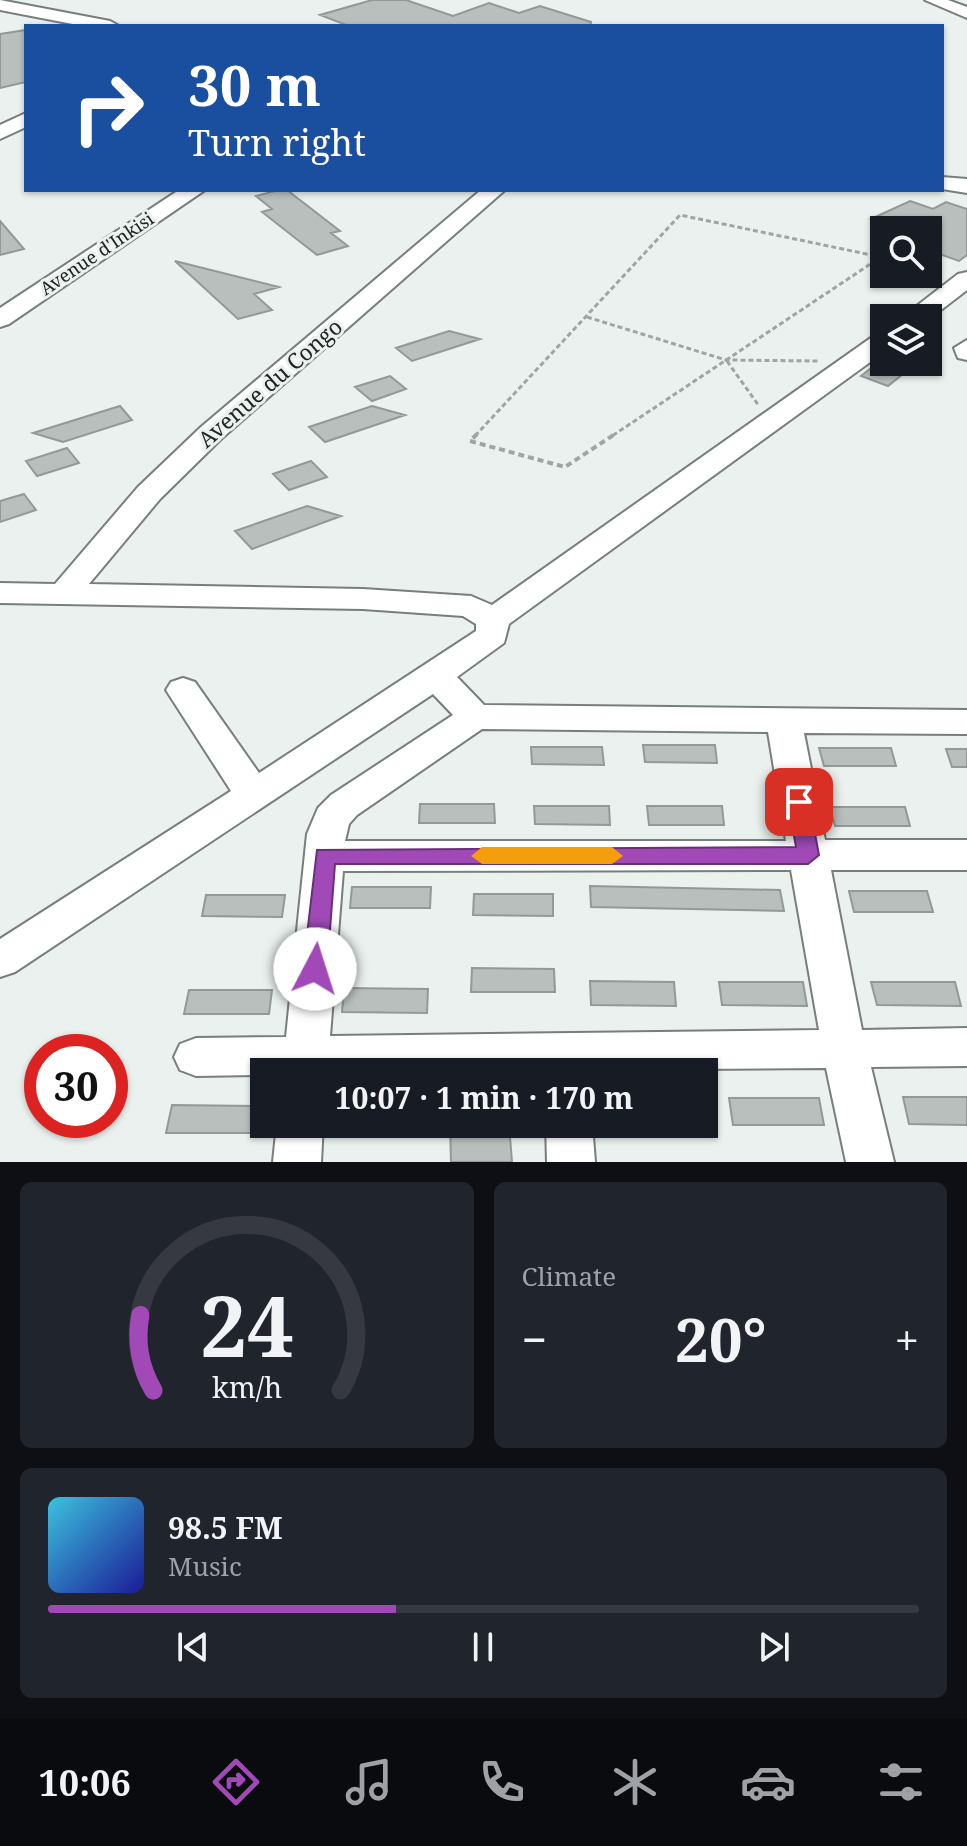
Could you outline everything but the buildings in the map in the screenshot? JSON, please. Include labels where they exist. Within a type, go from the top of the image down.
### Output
[{"type":"street","points":[[933,0],[967,13]]},
{"type":"street","points":[[6,5],[100,24]]},
{"type":"street","points":[[0,133],[24,120]]},
{"type":"street","points":[[944,183],[967,186]]},
{"type":"street","name":"Avenue d'Inkisi","points":[[0,319],[191,192]]},
{"type":"street","name":"Avenue du Congo","points":[[64,594],[149,493],[211,433],[492,192]]},
{"type":"street","points":[[933,304],[967,279]]},
{"type":"street","points":[[493,620],[870,350]]},
{"type":"street","points":[[0,593],[363,599],[471,606],[493,620]]},
{"type":"street","points":[[0,960],[436,676],[492,635],[493,620]]},
{"type":"street","points":[[436,676],[475,717]]},
{"type":"street","points":[[183,690],[253,794]]},
{"type":"street","points":[[306,1058],[325,856],[332,818],[344,805],[475,717],[784,723],[967,722]]},
{"type":"street","points":[[784,723],[844,1048],[870,1162]]},
{"type":"street","points":[[325,856],[967,855]]},
{"type":"street","points":[[645,1058],[844,1048],[967,1047]]},
{"type":"street","points":[[196,1057],[250,1060]]},
{"type":"street","points":[[297,1162],[299,1138]]},
{"type":"street","points":[[570,1138],[571,1162]]},
{"type":"path","points":[[680,215],[881,257],[565,467],[470,441],[586,317],[680,215]]},
{"type":"path","points":[[586,317],[726,360],[854,361]]},
{"type":"path","points":[[726,360],[770,421]]},
{"type":"slow traffic","points":[[482,856],[612,856]]},
{"type":"route","points":[[315,969],[325,856],[808,855],[799,802]]}]
